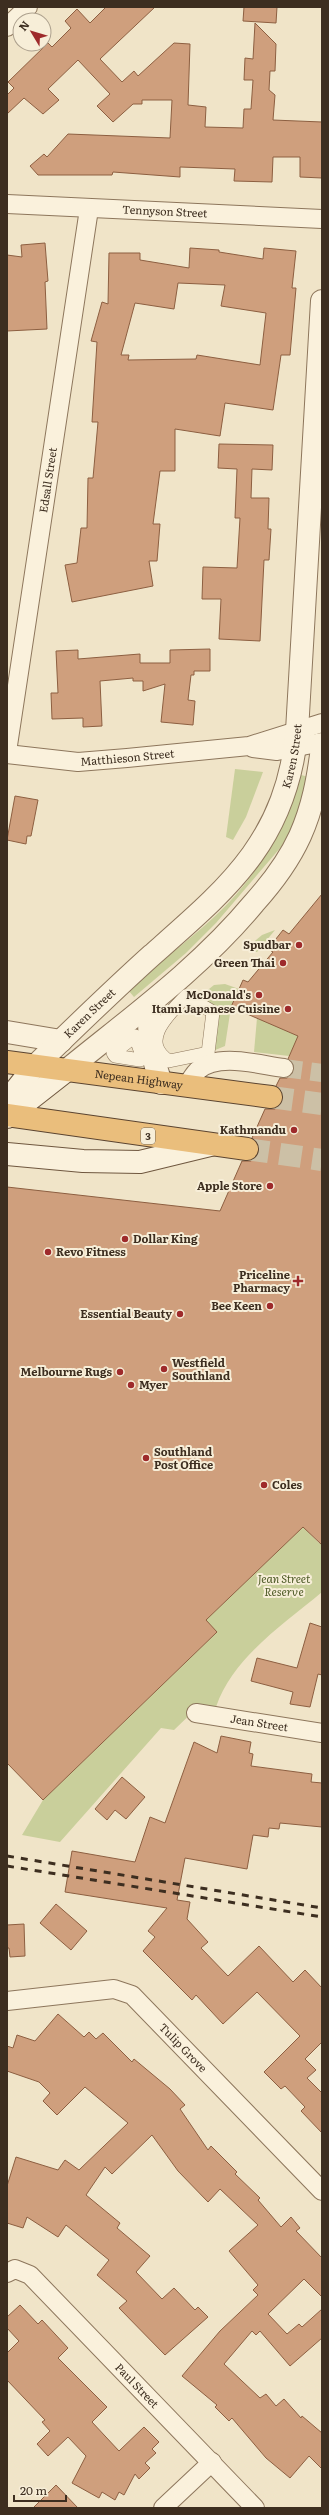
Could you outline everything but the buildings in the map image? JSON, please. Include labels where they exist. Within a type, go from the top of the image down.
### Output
[{"type":"highway","name":"Nepean Highway","points":[[7,1062],[186,1087],[271,1097]]},
{"type":"highway","name":"3","points":[[8,1112],[210,1145],[247,1149]]},
{"type":"street","points":[[7,27],[28,7]]},
{"type":"street","name":"Tennyson Street","points":[[7,204],[322,219]]},
{"type":"street","name":"Edsall Street","points":[[7,753],[89,209]]},
{"type":"street","name":"Karen Street","points":[[8,1112],[35,1066],[151,956],[200,914],[239,873],[258,846],[278,809],[292,768],[296,740],[305,619],[322,306]]},
{"type":"street","name":"Matthieson Street","points":[[7,753],[78,762],[249,746],[263,751],[296,740],[322,723]]},
{"type":"street","name":"Matthieson Street","points":[[296,740],[322,742]]},
{"type":"street","points":[[8,1112],[67,1070],[150,1004],[228,935],[268,887],[300,837],[312,806],[322,748]]},
{"type":"street","points":[[186,996],[214,1012],[208,1053],[175,1061],[169,1061],[158,1053],[156,1046],[158,1028],[186,996]]},
{"type":"street","points":[[150,1004],[148,1027],[149,1045],[161,1083]]},
{"type":"street","points":[[7,1032],[61,1041]]},
{"type":"street","points":[[186,1087],[197,1071],[212,1063],[236,1062],[284,1068]]},
{"type":"street","points":[[7,1154],[83,1161],[140,1162],[210,1145]]},
{"type":"street","name":"Jean Street","points":[[196,1713],[322,1733]]},
{"type":"street","name":"Tulip Grove","points":[[7,2001],[114,1989],[132,1995],[322,2190]]},
{"type":"street","name":"Paul Street","points":[[11,2271],[30,2274],[255,2508]]},
{"type":"street","points":[[163,2508],[212,2462]]},
{"type":"green space","points":[[235,769],[263,772],[246,817],[233,840],[226,837]]},
{"type":"green space","points":[[301,775],[309,777],[292,829],[281,847],[216,923],[186,953],[134,997],[128,990],[213,918],[242,887],[255,870],[277,834]]},
{"type":"green space","points":[[275,930],[257,952],[244,950],[262,935]]},
{"type":"green space","points":[[225,984],[239,989],[231,1007],[225,1046],[208,1053],[213,1012],[194,1001],[214,985]]},
{"type":"green space","points":[[257,1018],[299,1036],[289,1056],[254,1052]]},
{"type":"green space","name":"Jean Street Reserve","points":[[303,1527],[319,1543],[322,1540],[322,1592],[261,1643],[247,1657],[234,1673],[224,1689],[216,1707],[200,1705],[174,1730],[161,1728],[60,1842],[22,1835],[43,1800],[217,1632],[206,1620]]},
{"type":"tunnel","points":[[284,1068],[322,1073]]},
{"type":"tunnel","points":[[271,1097],[322,1104]]},
{"type":"tunnel","points":[[247,1149],[322,1160]]},
{"type":"railway","points":[[7,1856],[322,1908]]},
{"type":"railway","points":[[7,1866],[322,1917]]},
{"type":"place","name":"Spudbar","points":[[299,945]]},
{"type":"place","name":"Green Thai","points":[[283,963]]},
{"type":"place","name":"McDonald's","points":[[259,995]]},
{"type":"place","name":"Itami Japanese Cuisine","points":[[288,1009]]},
{"type":"place","name":"Kathmandu","points":[[294,1130]]},
{"type":"place","name":"Apple Store","points":[[270,1186]]},
{"type":"place","name":"Dollar King","points":[[125,1239]]},
{"type":"place","name":"Revo Fitness","points":[[48,1252]]},
{"type":"place","name":"Priceline Pharmacy","points":[[298,1281]]},
{"type":"place","name":"Bee Keen","points":[[270,1306]]},
{"type":"place","name":"Essential Beauty","points":[[180,1314]]},
{"type":"place","name":"Westfield Southland","points":[[164,1369]]},
{"type":"place","name":"Melbourne Rugs","points":[[120,1372]]},
{"type":"place","name":"Myer","points":[[131,1385]]},
{"type":"place","name":"Southland Post Office","points":[[146,1458]]},
{"type":"place","name":"Coles","points":[[264,1485]]}]
